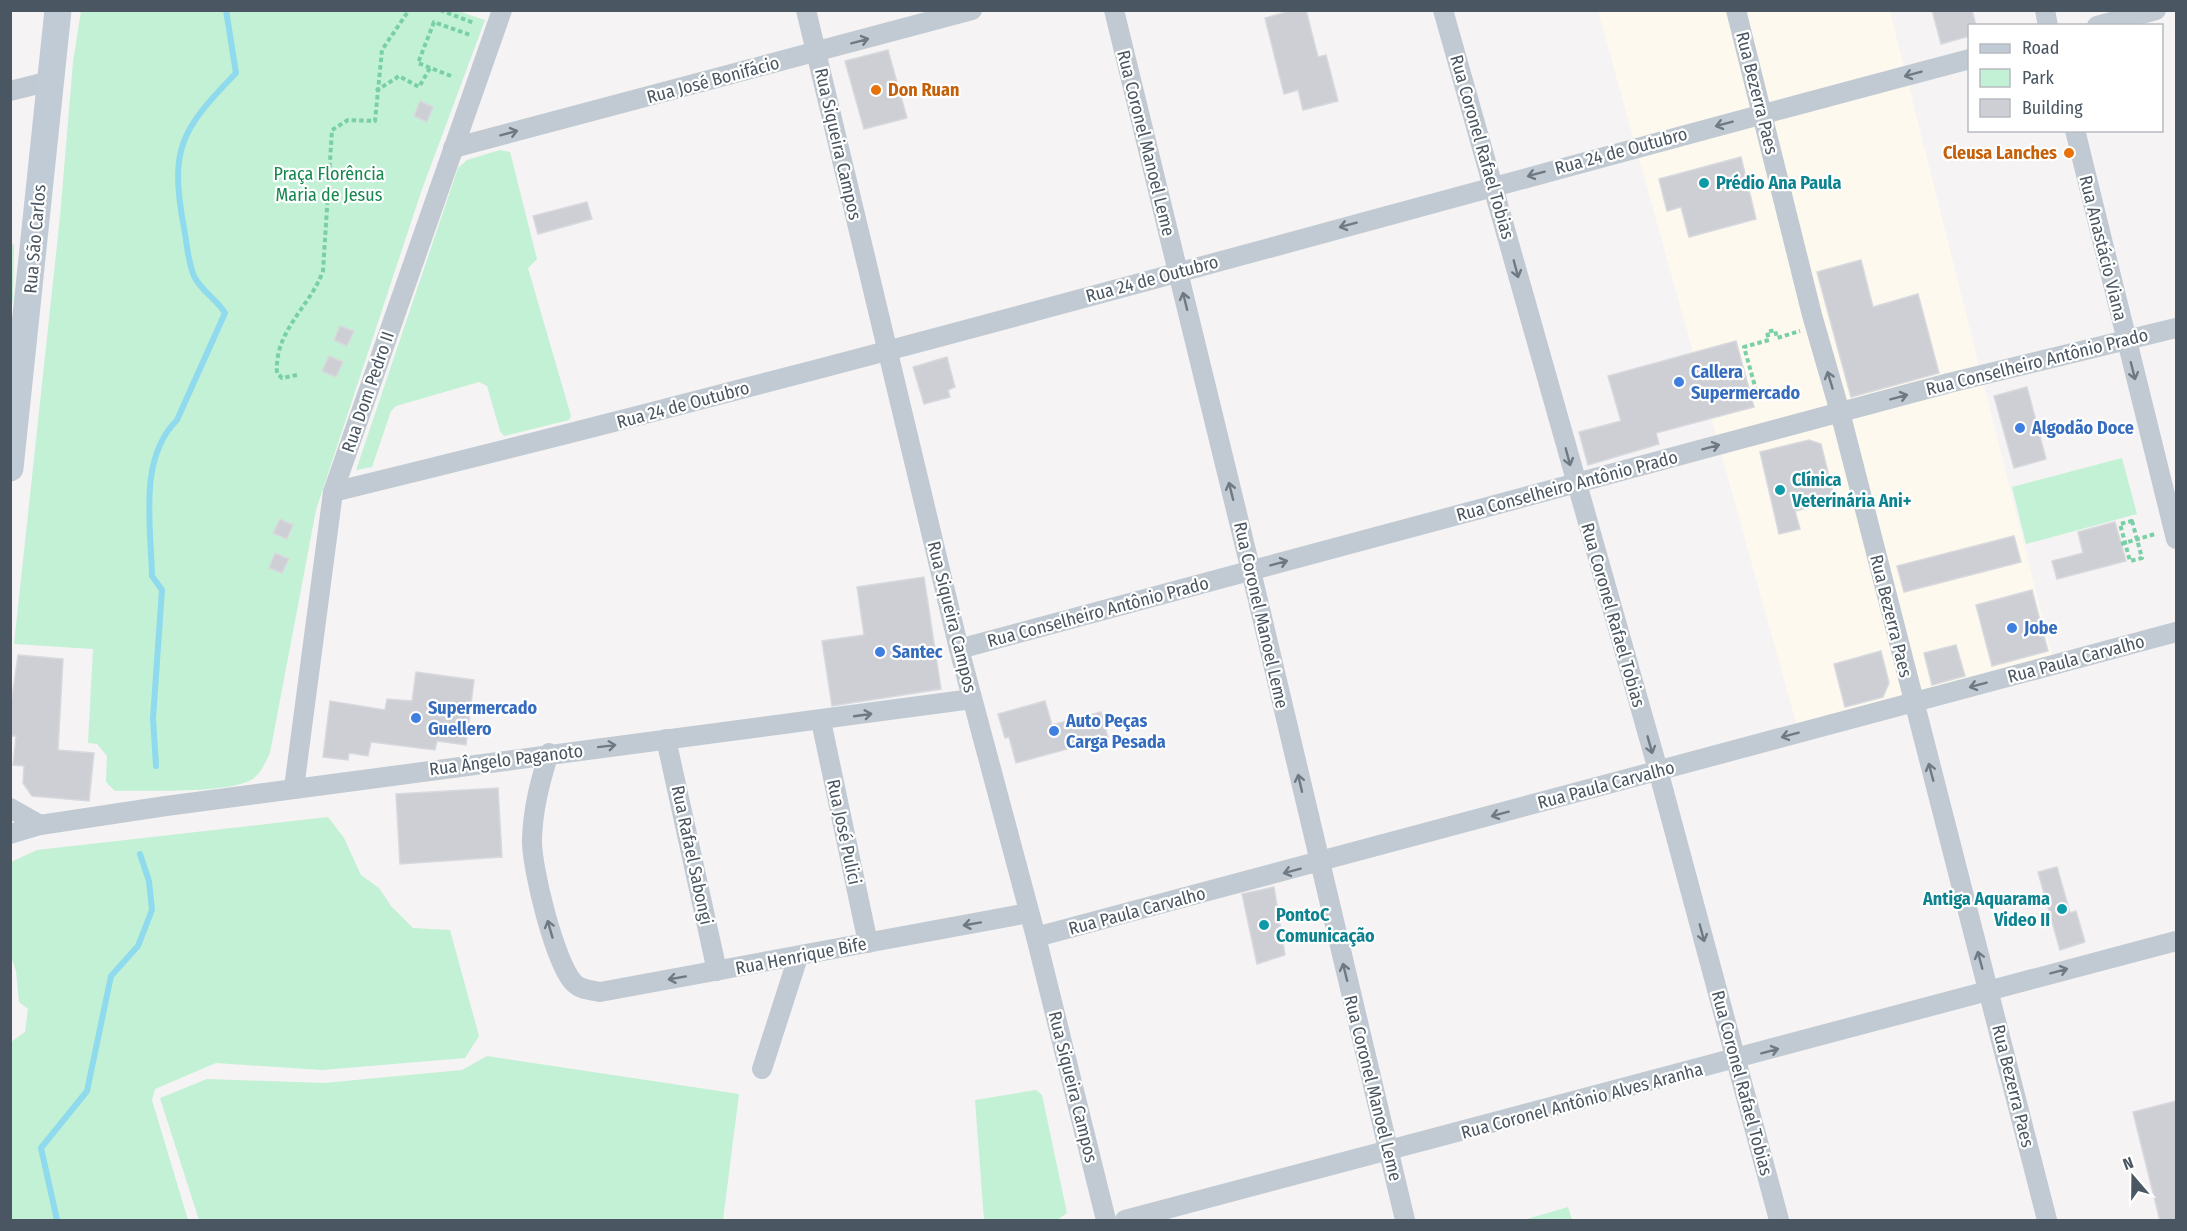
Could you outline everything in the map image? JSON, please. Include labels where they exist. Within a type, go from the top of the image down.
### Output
[{"type":"main road","name":"Rua São Carlos","points":[[10,468],[19,325],[58,10]]},
{"type":"street","name":"Rua Dom Pedro II","points":[[294,788],[333,492],[502,10]]},
{"type":"street","name":"Rua Siqueira Campos","points":[[806,10],[959,649],[1036,937],[1106,1221]]},
{"type":"street","name":"Rua José Bonifácio","points":[[453,148],[972,10]]},
{"type":"street","name":"Rua Coronel Manoel Leme","points":[[1114,10],[1251,571],[1318,864],[1405,1221]]},
{"type":"street","name":"Rua Coronel Rafael Tobias","points":[[1443,10],[1575,484],[1658,770],[1779,1221]]},
{"type":"street","name":"Rua Bezerra Paes","points":[[1736,10],[1817,334],[1840,412],[2047,1221]]},
{"type":"street","points":[[2104,24],[2156,10]]},
{"type":"street","name":"Rua 24 de Outubro","points":[[333,492],[616,423],[1493,185],[1968,60]]},
{"type":"street","points":[[10,92],[50,81]]},
{"type":"street","name":"Rua Anastácio Viana","points":[[2074,132],[2175,534]]},
{"type":"street","name":"Rua Conselheiro Antônio Prado","points":[[959,649],[1840,412],[2176,328]]},
{"type":"street","name":"Rua Paula Carvalho","points":[[1036,937],[1318,864],[1658,770],[2176,632]]},
{"type":"street","name":"Rua Ângelo Paganoto","points":[[10,834],[40,825],[294,788],[549,753],[821,721],[972,699]]},
{"type":"street","name":"Rua José Pulici","points":[[821,721],[868,943]]},
{"type":"street","name":"Rua Rafael Sabongi","points":[[666,739],[717,971]]},
{"type":"street","name":"Rua Henrique Bife","points":[[549,753],[534,801],[531,842],[540,893],[552,935],[573,982],[585,990],[600,992],[1029,913]]},
{"type":"street","points":[[10,808],[40,825]]},
{"type":"street","name":"Rua Coronel Antônio Alves Aranha","points":[[1125,1221],[2176,941]]},
{"type":"street","points":[[762,1069],[798,957]]},
{"type":"path","points":[[297,375],[282,378],[277,373],[276,362],[285,334],[319,283],[323,271],[332,130],[348,120],[375,121],[376,91],[382,50],[409,10]]},
{"type":"path","points":[[440,10],[474,23]]},
{"type":"path","points":[[451,76],[418,63],[434,22],[470,35]]},
{"type":"path","points":[[376,91],[399,76],[419,87],[430,68]]},
{"type":"path","points":[[1767,395],[1758,397],[1744,347],[1769,340],[1767,332],[1775,330],[1777,338],[1804,330]]},
{"type":"path","points":[[2132,521],[2142,558],[2130,561],[2123,543],[2120,524],[2132,521]]},
{"type":"path","points":[[2123,543],[2175,534]]},
{"type":"shaded area","points":[[1598,11],[1890,11],[2052,656],[1796,723]]},
{"type":"green space","name":"Praça Florência Maria de Jesus","points":[[455,10],[485,20],[421,192],[316,510],[270,753],[257,775],[239,784],[205,789],[115,791],[106,782],[107,756],[97,744],[88,743],[93,649],[14,644],[60,217],[73,62],[81,11]]},
{"type":"green space","points":[[500,150],[510,152],[537,259],[528,268],[571,416],[569,420],[504,436],[500,431],[487,386],[479,382],[396,406],[391,411],[372,467],[356,470],[458,168],[467,160]]},
{"type":"green space","points":[[14,244],[13,301],[11,306],[11,245]]},
{"type":"green space","points":[[2122,458],[2137,514],[2026,544],[2012,487]]},
{"type":"green space","points":[[328,817],[344,838],[361,875],[379,888],[391,906],[413,928],[450,930],[479,1036],[465,1058],[322,1070],[216,1063],[155,1089],[152,1100],[188,1220],[11,1220],[11,1042],[25,1032],[28,1009],[19,1002],[16,971],[11,956],[11,862],[37,850]]},
{"type":"green space","points":[[487,1056],[739,1094],[723,1220],[199,1220],[160,1098],[207,1079],[324,1083],[462,1070]]},
{"type":"green space","points":[[1036,1090],[1042,1095],[1067,1213],[1057,1220],[984,1220],[975,1100]]},
{"type":"green space","points":[[1568,1207],[1572,1220],[1527,1219]]},
{"type":"building","points":[[1294,10],[1306,10],[1318,57],[1326,55],[1338,101],[1303,110],[1298,90],[1284,94],[1265,18]]},
{"type":"building","points":[[1932,10],[1972,10],[1976,24],[1968,24],[1968,37],[1941,44]]},
{"type":"building","name":"Don Ruan","points":[[888,50],[907,118],[864,129],[845,61]]},
{"type":"building","points":[[420,101],[433,107],[427,122],[414,116]]},
{"type":"building","points":[[1741,157],[1756,219],[1689,237],[1681,207],[1667,211],[1659,179]]},
{"type":"building","points":[[587,202],[592,219],[538,234],[533,216]]},
{"type":"building","points":[[1861,260],[1873,307],[1918,294],[1939,373],[1851,397],[1817,272]]},
{"type":"building","points":[[340,326],[354,331],[347,346],[334,340]]},
{"type":"building","name":"Callera Supermercado","points":[[1736,341],[1754,407],[1656,433],[1659,444],[1588,465],[1579,432],[1621,421],[1608,376]]},
{"type":"building","points":[[329,356],[343,362],[336,377],[322,371]]},
{"type":"building","points":[[947,357],[955,387],[948,390],[950,397],[924,404],[913,367]]},
{"type":"building","name":"Algodão Doce","points":[[2027,387],[2046,459],[2014,468],[1994,396]]},
{"type":"building","points":[[1809,440],[1821,444],[1835,501],[1795,511],[1800,529],[1779,534],[1760,452]]},
{"type":"building","points":[[280,519],[293,525],[287,539],[273,533]]},
{"type":"building","points":[[2115,522],[2126,561],[2057,579],[2052,561],[2083,553],[2078,532]]},
{"type":"building","points":[[2014,536],[2021,562],[1904,592],[1897,566]]},
{"type":"building","points":[[275,553],[289,559],[282,573],[269,568]]},
{"type":"building","name":"Santec","points":[[924,577],[941,689],[832,706],[822,641],[864,635],[857,587]]},
{"type":"building","name":"Jobe","points":[[2032,590],[2048,651],[1992,666],[1976,605]]},
{"type":"building","points":[[1956,645],[1965,676],[1932,685],[1924,653]]},
{"type":"building","points":[[1881,651],[1889,683],[1883,697],[1845,707],[1834,664]]},
{"type":"building","points":[[18,655],[63,659],[58,750],[94,753],[89,801],[32,796],[23,783],[24,766],[13,765],[16,736],[10,736],[10,712]]},
{"type":"building","points":[[416,672],[474,680],[466,745],[437,741],[435,750],[371,742],[368,756],[349,753],[348,760],[323,757],[330,701],[385,710],[387,699],[412,701]]},
{"type":"building","name":"Auto Peças Carga Pesada","points":[[1045,701],[1052,725],[1101,712],[1108,738],[1016,763],[1009,737],[1005,738],[998,714]]},
{"type":"building","points":[[498,788],[502,857],[400,864],[396,794]]},
{"type":"building","name":"Antiga Aquarama Video II","points":[[2057,867],[2070,913],[2076,911],[2085,942],[2060,950],[2038,872]]},
{"type":"building","name":"PontoC Comunicação","points":[[1274,887],[1285,955],[1257,964],[1242,894]]},
{"type":"building","points":[[2176,1101],[2176,1221],[2160,1221],[2133,1112]]},
{"type":"waterway","points":[[156,766],[153,718],[162,590],[152,576],[149,515],[152,473],[156,454],[165,436],[177,420],[225,313],[198,283],[191,267],[180,201],[179,159],[191,126],[236,73],[226,10]]},
{"type":"waterway","points":[[57,1220],[41,1148],[87,1091],[111,976],[138,946],[152,910],[149,881],[140,854]]},
{"type":"place","name":"Don Ruan","points":[[876,90]]},
{"type":"place","name":"Cleusa Lanches","points":[[2069,153]]},
{"type":"place","name":"Prédio Ana Paula","points":[[1704,183]]},
{"type":"place","name":"Callera Supermercado","points":[[1679,382]]},
{"type":"place","name":"Algodão Doce","points":[[2020,428]]},
{"type":"place","name":"Clínica Veterinária Ani+","points":[[1780,490]]},
{"type":"place","name":"Jobe","points":[[2012,628]]},
{"type":"place","name":"Santec","points":[[880,652]]},
{"type":"place","name":"Supermercado Guellero","points":[[416,718]]},
{"type":"place","name":"Auto Peças Carga Pesada","points":[[1054,731]]},
{"type":"place","name":"Antiga Aquarama Video II","points":[[2062,909]]},
{"type":"place","name":"PontoC Comunicação","points":[[1264,925]]}]
